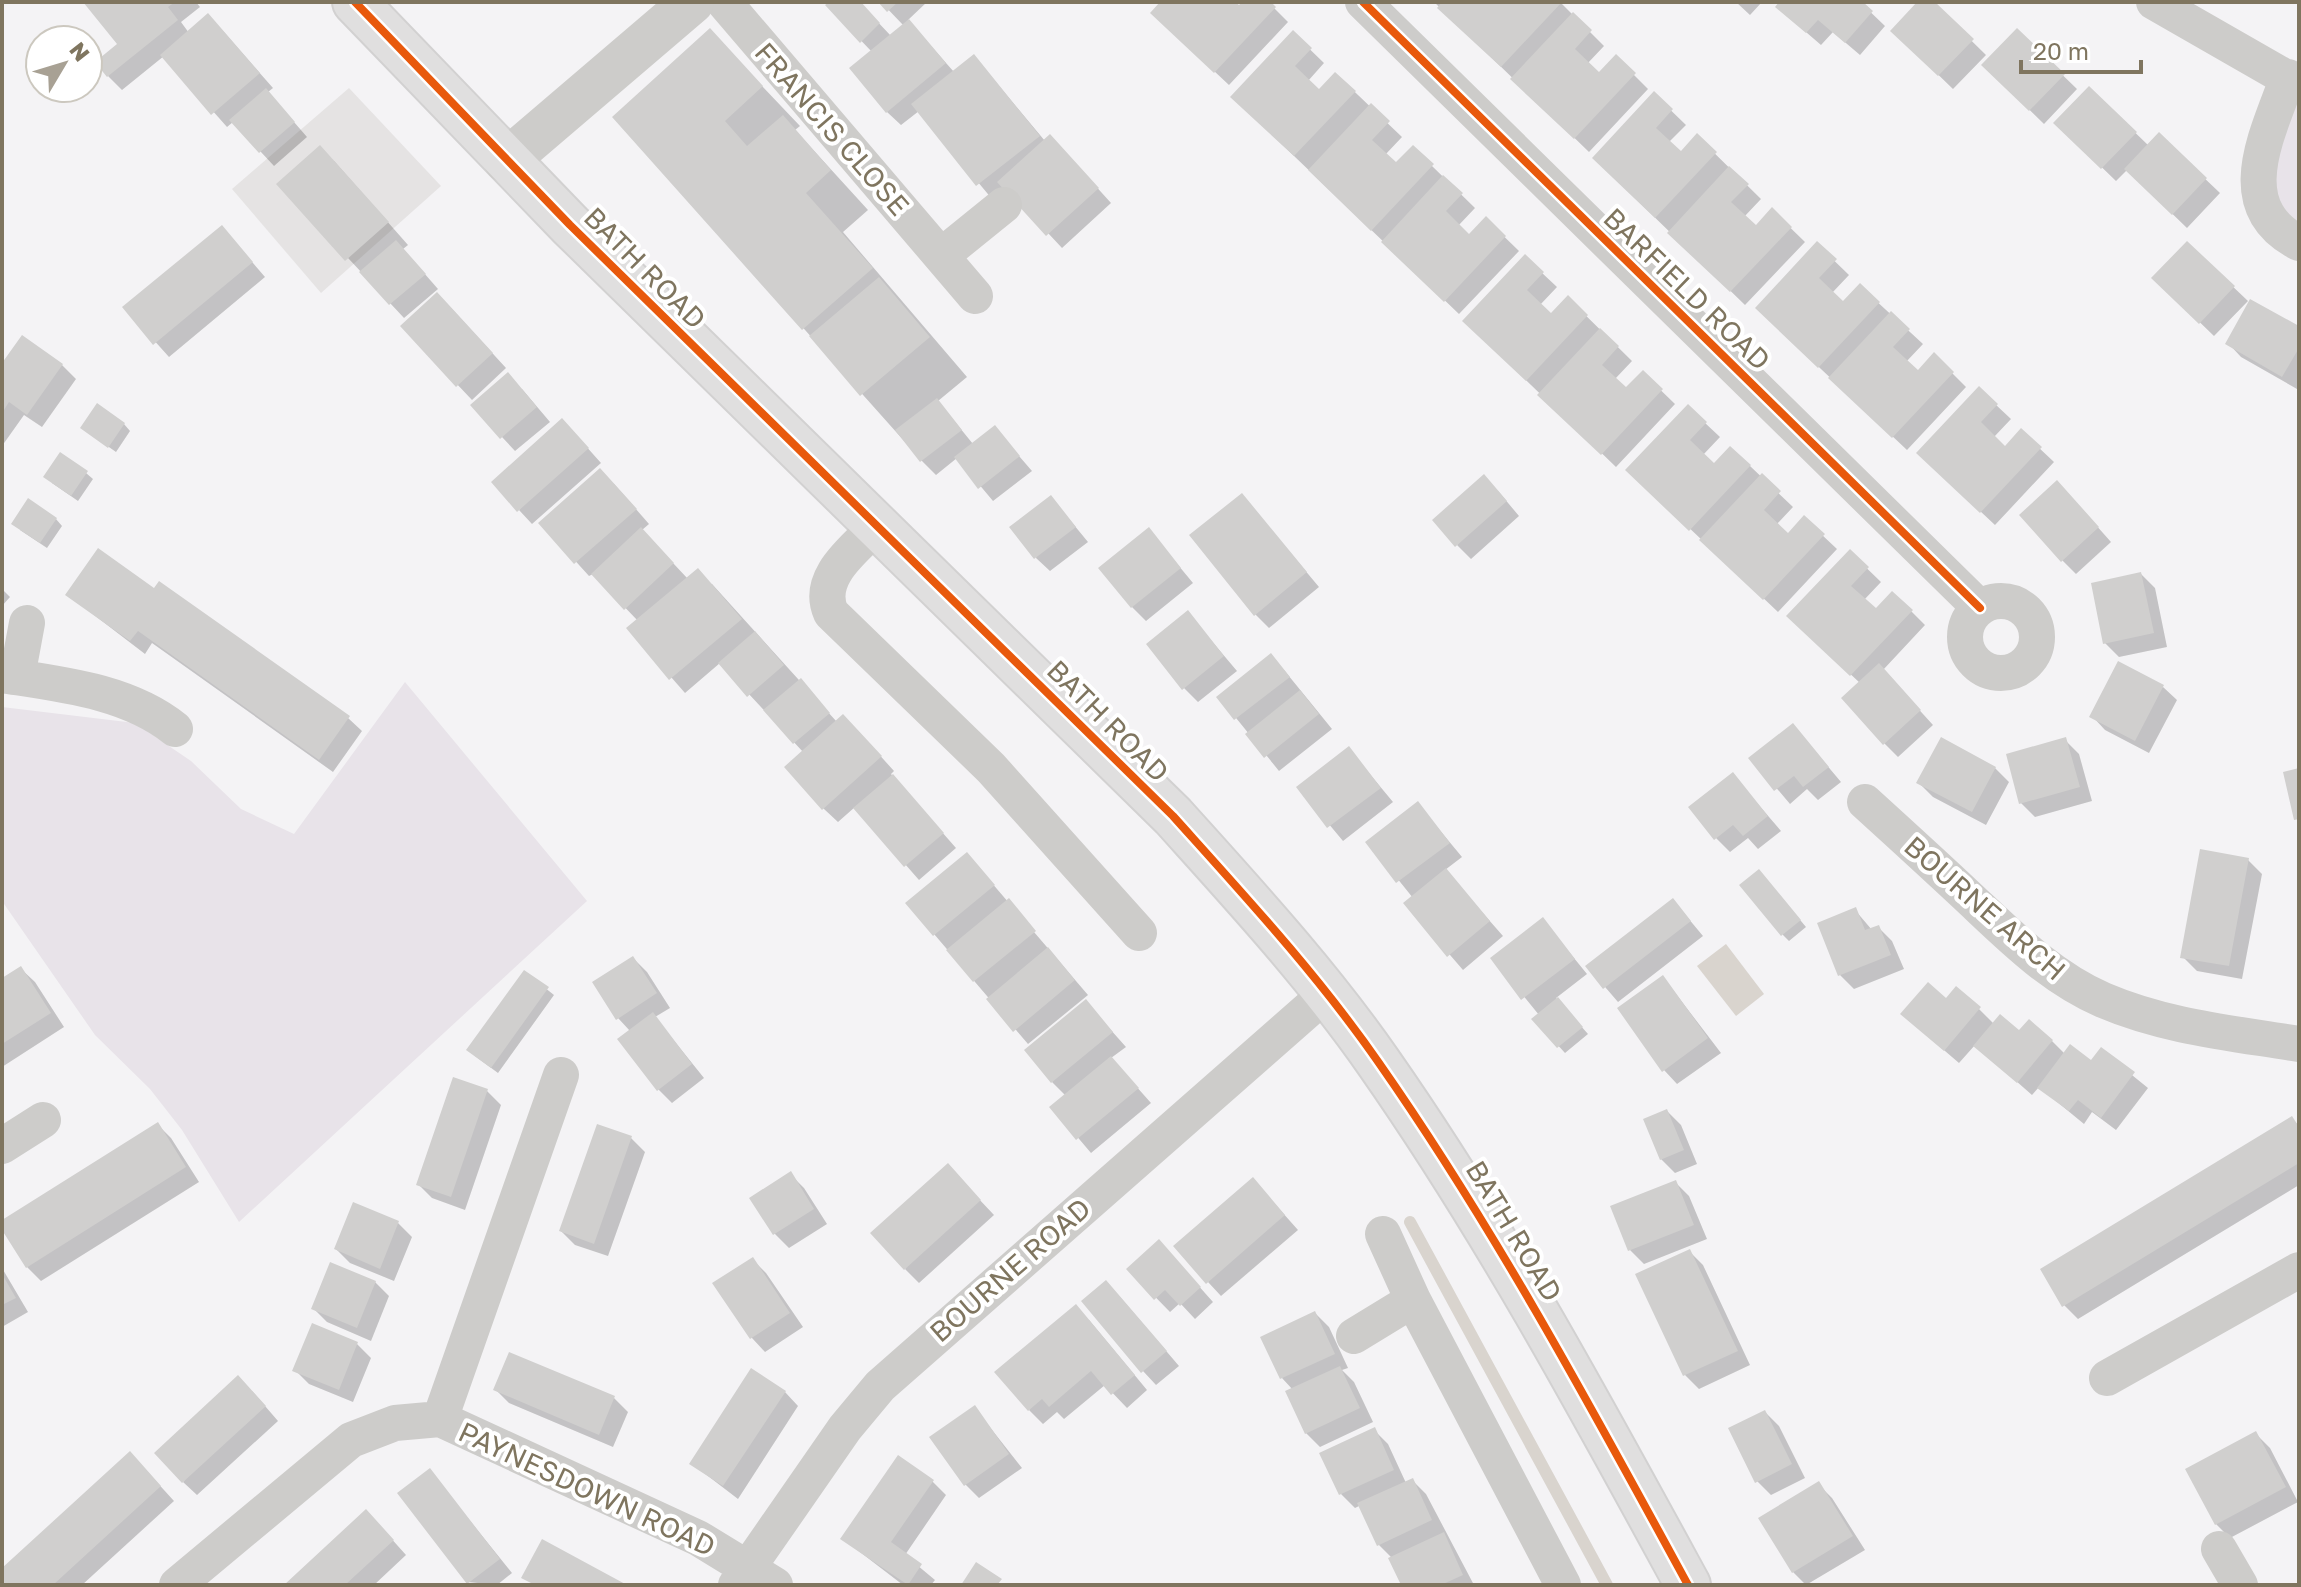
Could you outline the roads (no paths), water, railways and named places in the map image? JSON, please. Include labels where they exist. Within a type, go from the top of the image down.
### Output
[{"type":"main road","name":"BATH ROAD","points":[[355,2],[506,161],[1173,816],[1326,994],[1377,1060],[1465,1190],[1557,1345],[1688,1585]]},
{"type":"street","points":[[506,161],[692,2]]},
{"type":"street","name":"FRANCIS CLOSE","points":[[724,2],[975,296]]},
{"type":"street","name":"BARFIELD ROAD","points":[[1363,2],[1980,608]]},
{"type":"street","points":[[2154,2],[2293,81],[2263,148],[2259,199],[2274,225],[2299,243]]},
{"type":"street","points":[[941,256],[1004,205]]},
{"type":"street","points":[[877,526],[831,575],[826,597],[831,613],[991,768],[1139,933]]},
{"type":"street","points":[[27,623],[10,676],[123,701],[161,717],[175,729]]},
{"type":"street","name":"BOURNE ARCH","points":[[1865,802],[2026,951],[2063,978],[2102,1000],[2160,1020],[2223,1034],[2299,1044]]},
{"type":"street","name":"BOURNE ROAD","points":[[753,1579],[845,1428],[880,1386],[1326,994]]},
{"type":"street","name":"PAYNESDOWN ROAD","points":[[440,1419],[561,1075]]},
{"type":"street","points":[[2,1146],[43,1120]]},
{"type":"street","points":[[1383,1234],[1413,1300],[1563,1585]]},
{"type":"street","points":[[2107,1378],[2299,1270]]},
{"type":"street","points":[[1354,1336],[1413,1300]]},
{"type":"street","name":"PAYNESDOWN ROAD","points":[[177,1585],[351,1440],[395,1423],[440,1419],[698,1538],[753,1579]]},
{"type":"street","points":[[2219,1549],[2240,1585]]},
{"type":"waterway","points":[[1410,1222],[1607,1585]]}]
